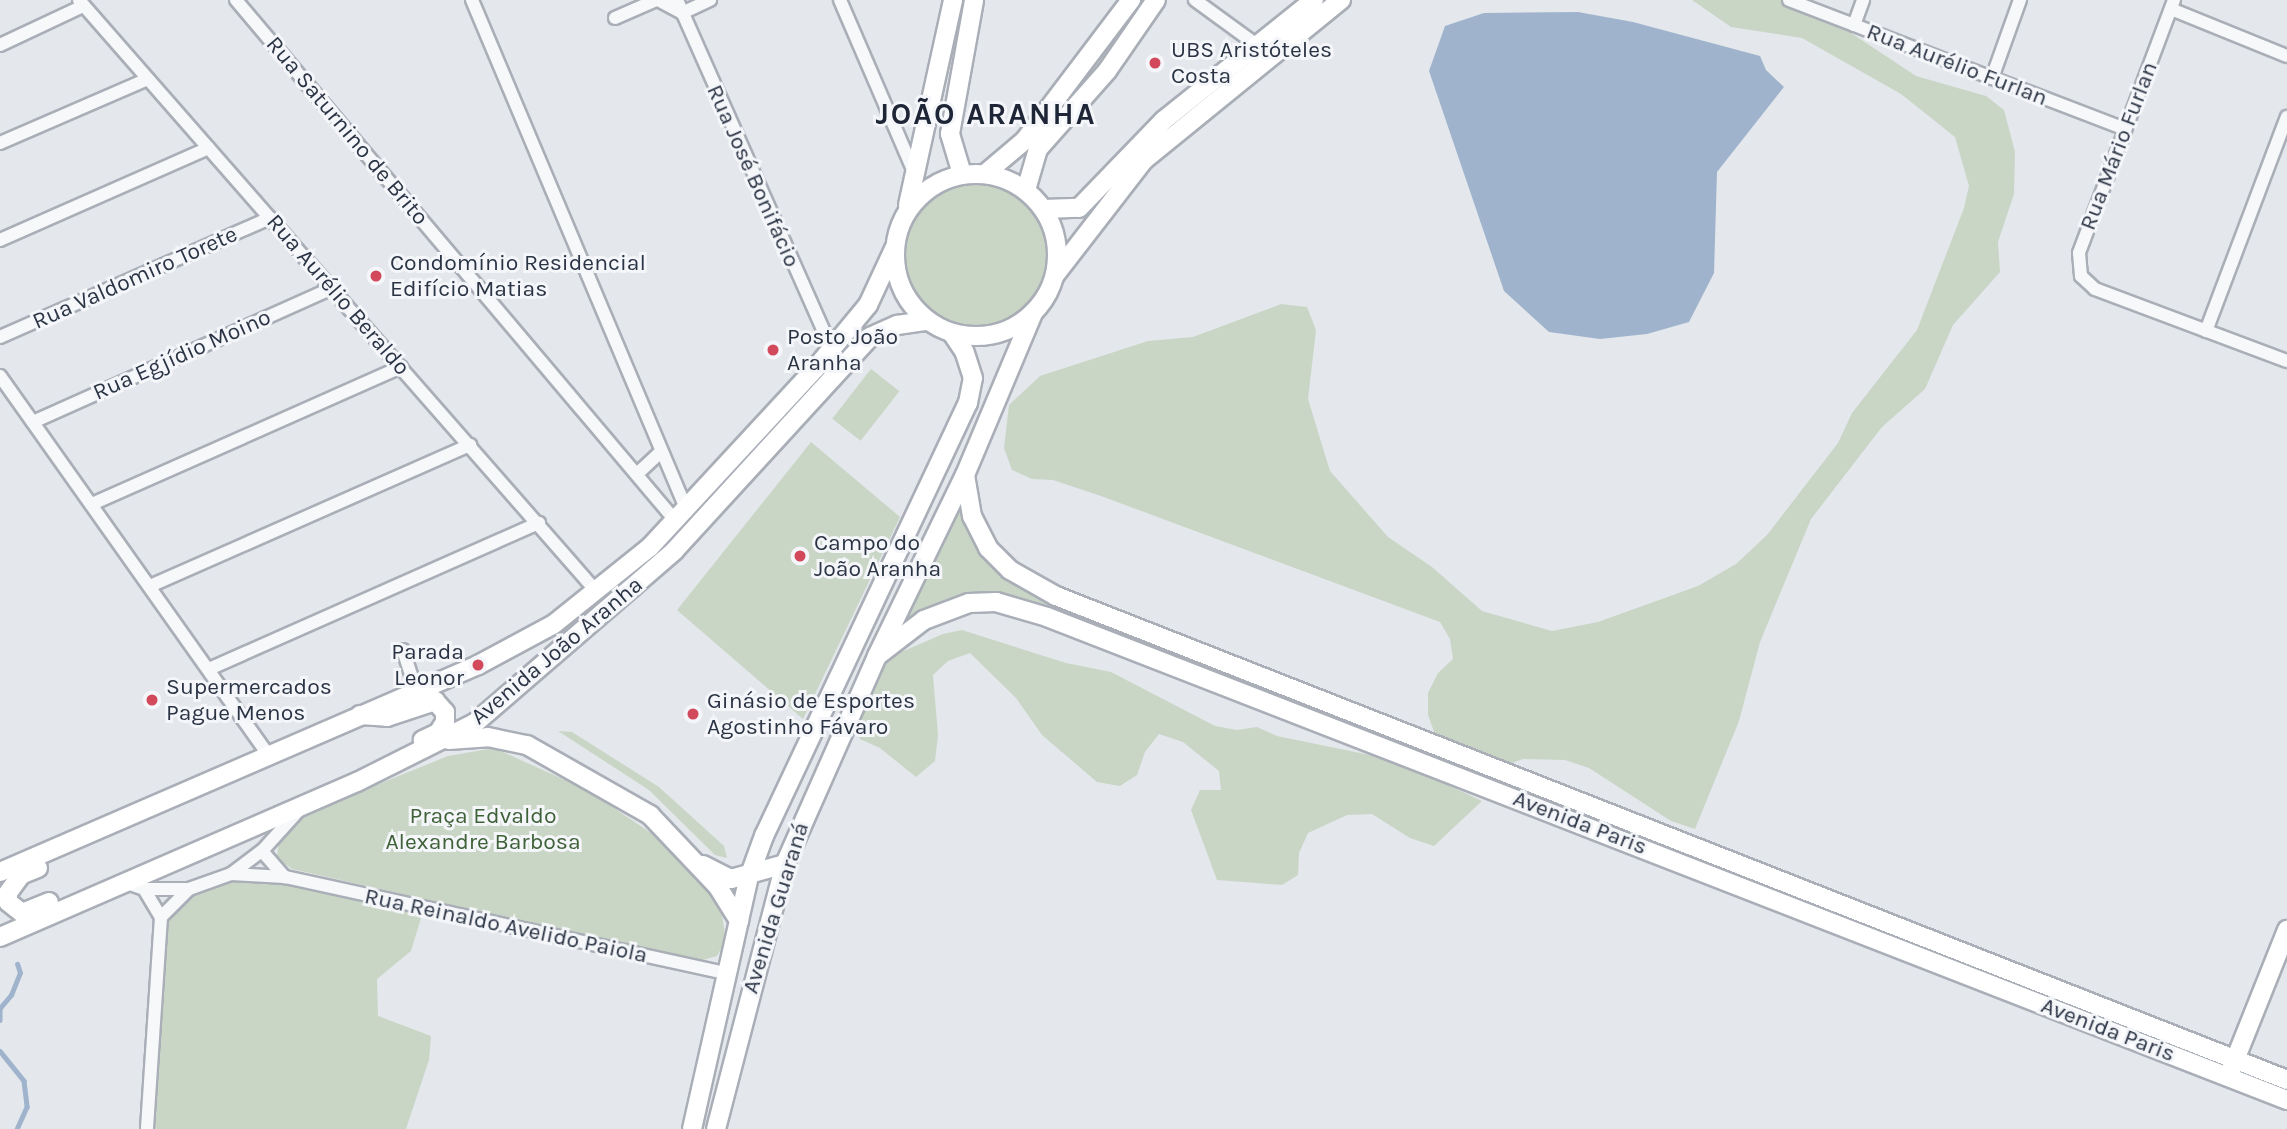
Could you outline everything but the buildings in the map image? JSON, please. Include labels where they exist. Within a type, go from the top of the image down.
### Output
[{"type":"street","name":"Rua Saturnino de Brito","points":[[236,0],[637,474],[679,512]]},
{"type":"street","points":[[472,0],[661,452],[679,512]]},
{"type":"street","points":[[615,18],[657,0],[682,13],[710,0]]},
{"type":"street","name":"Rua José Bonifácio","points":[[677,0],[832,350]]},
{"type":"street","points":[[840,0],[917,178]]},
{"type":"street","points":[[953,0],[917,178],[894,249],[899,283],[927,321],[952,333],[995,335],[1033,313],[1055,275],[1144,160],[1341,0]]},
{"type":"street","points":[[962,174],[950,134],[974,0]]},
{"type":"street","points":[[986,173],[1025,140],[1131,0]]},
{"type":"street","points":[[1026,190],[1038,149],[1107,71],[1156,0]]},
{"type":"street","points":[[1195,0],[1257,45]]},
{"type":"street","points":[[1043,209],[1079,208],[1164,120],[1314,0]]},
{"type":"street","name":"Rua Aurélio Furlan","points":[[1789,0],[2125,130]]},
{"type":"street","points":[[1854,25],[1863,0]]},
{"type":"street","points":[[1992,78],[2020,0]]},
{"type":"street","points":[[0,45],[81,3]]},
{"type":"street","name":"Rua Aurélio Beraldo","points":[[81,3],[596,591]]},
{"type":"street","points":[[2172,4],[2287,56]]},
{"type":"street","name":"Rua Mário Furlan","points":[[2172,4],[2078,253],[2081,276],[2095,289],[2206,331]]},
{"type":"street","points":[[0,143],[149,79]]},
{"type":"street","points":[[2287,117],[2206,331],[2287,361]]},
{"type":"street","points":[[0,240],[209,148]]},
{"type":"street","points":[[905,212],[930,187],[962,174],[986,173],[1026,190],[1043,209],[1057,252],[1055,275]]},
{"type":"street","name":"Rua Valdomiro Torete","points":[[0,337],[270,218]]},
{"type":"street","name":"Avenida João Aranha","points":[[0,872],[109,826],[267,753],[518,646],[596,591],[650,547],[679,512],[832,350],[868,305],[894,249]]},
{"type":"street","name":"Rua Egjídio Moino","points":[[33,422],[332,288]]},
{"type":"street","name":"Avenida Guaraná","points":[[716,1129],[785,864],[877,656],[965,475],[1033,313]]},
{"type":"street","name":"Avenida João Aranha","points":[[0,937],[446,741],[513,693],[659,566],[870,337],[897,325],[927,321]]},
{"type":"street","name":"Avenida Guaraná","points":[[692,1129],[750,877],[770,822],[968,403],[971,371],[952,333]]},
{"type":"street","points":[[92,504],[401,367]]},
{"type":"street","points":[[0,376],[267,753]]},
{"type":"street","points":[[150,586],[470,445]]},
{"type":"street","points":[[637,474],[661,452]]},
{"type":"street","name":"Avenida Paris","points":[[965,475],[972,516],[988,548],[1034,586],[2287,1080]]},
{"type":"street","points":[[209,669],[538,523]]},
{"type":"street","name":"Avenida Paris","points":[[877,656],[907,630],[945,610],[996,602],[1111,640],[2287,1100]]},
{"type":"street","points":[[403,650],[416,690]]},
{"type":"street","points":[[357,782],[367,766],[438,733],[445,712],[435,701],[387,718],[358,714]]},
{"type":"street","points":[[446,741],[488,737],[527,745],[650,815],[691,858],[739,921]]},
{"type":"street","points":[[124,882],[144,889],[189,889],[231,874],[262,851],[307,801]]},
{"type":"street","points":[[1575,821],[1581,802]]},
{"type":"street","points":[[85,898],[67,897],[22,913],[8,902],[8,893],[21,875],[97,841],[109,826]]},
{"type":"street","points":[[262,851],[285,877]]},
{"type":"street","points":[[691,858],[731,878],[750,877],[785,864]]},
{"type":"street","name":"Rua Reinaldo Avelido Paiola","points":[[231,874],[285,877],[727,973]]},
{"type":"street","points":[[144,889],[161,917],[147,1129]]},
{"type":"street","points":[[161,917],[189,889]]},
{"type":"street","points":[[2228,1077],[2287,930]]},
{"type":"green space","points":[[1692,0],[1785,0],[1839,25],[1916,76],[1986,96],[2004,110],[2015,152],[2014,194],[1998,242],[2000,272],[1953,325],[1925,389],[1882,427],[1811,519],[1760,642],[1739,721],[1695,829],[1671,821],[1589,768],[1565,760],[1523,759],[1501,767],[1436,737],[1428,715],[1428,693],[1438,673],[1453,659],[1450,639],[1440,622],[1101,496],[1053,480],[1032,479],[1012,470],[1004,448],[1009,405],[1040,376],[1148,341],[1193,337],[1281,304],[1307,307],[1316,330],[1308,399],[1330,471],[1388,537],[1432,567],[1482,611],[1552,631],[1598,622],[1698,586],[1736,564],[1767,535],[1838,443],[1852,413],[1917,330],[1964,208],[1969,186],[1955,137],[1901,94],[1802,38],[1731,27]]},
{"type":"green space","points":[[977,180],[1005,186],[1028,202],[1044,225],[1050,253],[1044,281],[1028,304],[1005,320],[977,326],[949,320],[926,304],[910,281],[904,253],[910,225],[926,202],[949,186]]},
{"type":"green space","points":[[871,369],[899,391],[861,441],[832,419]]},
{"type":"green space","name":"Campo do João Aranha","points":[[811,442],[900,517],[803,719],[677,610]]},
{"type":"green space","points":[[960,497],[982,552],[1106,623],[1104,630],[996,598],[895,632]]},
{"type":"green space","points":[[962,630],[1066,663],[1111,672],[1215,726],[1237,730],[1257,727],[1277,736],[1394,760],[1482,801],[1434,846],[1410,838],[1372,814],[1347,815],[1308,833],[1299,853],[1298,875],[1282,885],[1217,880],[1191,810],[1200,790],[1221,790],[1219,771],[1183,742],[1159,734],[1145,752],[1137,775],[1120,786],[1097,782],[1042,735],[1016,698],[970,653],[948,661],[933,675],[938,735],[935,761],[916,777],[880,748],[860,739],[849,718],[845,698],[860,681],[892,656],[943,634]]},
{"type":"green space","points":[[558,731],[572,732],[659,787],[724,846],[727,858],[715,855],[649,790]]},
{"type":"green space","name":"Praça Edvaldo Alexandre Barbosa","points":[[494,748],[587,790],[651,833],[691,871],[721,909],[726,940],[717,956],[699,961],[292,869],[277,858],[279,839],[305,814],[448,756]]},
{"type":"green space","points":[[231,874],[270,875],[424,908],[411,951],[377,979],[378,1016],[431,1036],[429,1060],[406,1129],[147,1129],[161,917],[189,889]]},
{"type":"water","points":[[1578,12],[1633,22],[1760,56],[1766,70],[1784,87],[1717,172],[1714,273],[1689,322],[1647,334],[1600,339],[1549,332],[1504,291],[1429,71],[1445,26],[1484,13]]},
{"type":"waterway","points":[[0,1008],[11,995],[20,973],[17,964]]},
{"type":"waterway","points":[[0,1010],[0,1020]]},
{"type":"waterway","points":[[0,1051],[24,1081],[27,1107],[17,1129]]},
{"type":"place","name":"UBS Aristóteles Costa","points":[[1155,63]]},
{"type":"place","name":"Condomínio Residencial Edifício Matias","points":[[376,276]]},
{"type":"place","name":"Posto João Aranha","points":[[773,350]]},
{"type":"place","name":"Campo do João Aranha","points":[[800,556]]},
{"type":"place","name":"Parada Leonor","points":[[478,665]]},
{"type":"place","name":"Supermercados Pague Menos","points":[[152,700]]},
{"type":"place","name":"Ginásio de Esportes Agostinho Fávaro","points":[[693,714]]},
{"type":"district","name":"JOÃO ARANHA","points":[[986,114]]}]
